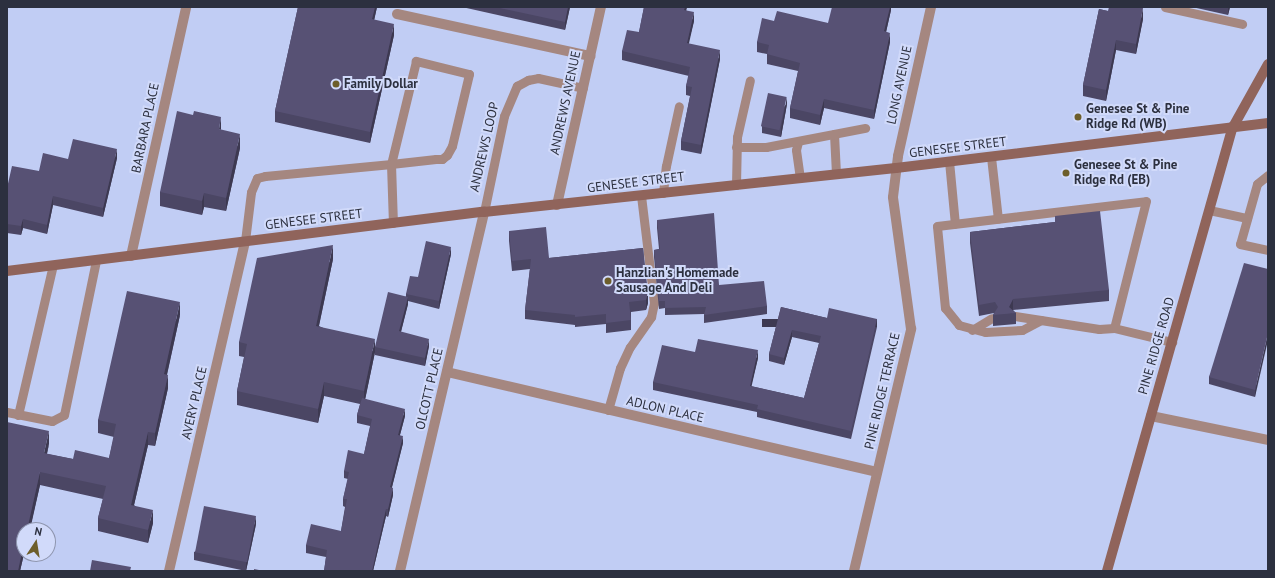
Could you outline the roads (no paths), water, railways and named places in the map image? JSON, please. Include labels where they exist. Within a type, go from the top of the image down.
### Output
[{"type":"main road","name":"PINE RIDGE ROAD","points":[[1107,571],[1233,127],[1268,64]]},
{"type":"main road","name":"GENESEE STREET","points":[[7,271],[484,212],[896,168],[1268,123]]},
{"type":"street","name":"BARBARA PLACE","points":[[131,256],[186,7]]},
{"type":"street","name":"ANDREWS AVENUE","points":[[557,205],[601,7]]},
{"type":"street","name":"LONG AVENUE","points":[[896,168],[931,7]]},
{"type":"street","points":[[397,14],[590,56]]},
{"type":"street","name":"PINE RIDGE TERRACE","points":[[854,571],[911,329],[893,197],[896,168]]},
{"type":"street","name":"OLCOTT PLACE","points":[[400,571],[484,212]]},
{"type":"street","name":"AVERY PLACE","points":[[169,571],[245,242]]},
{"type":"street","name":"ADLON PLACE","points":[[447,372],[877,472]]},
{"type":"street","points":[[1151,416],[1268,440]]},
{"type":"lane","points":[[1165,7],[1242,24]]},
{"type":"lane","points":[[245,242],[251,192],[257,178],[391,164],[442,158],[447,155],[452,146],[469,74],[416,61],[391,164],[393,223]]},
{"type":"lane","name":"ANDREWS LOOP","points":[[484,212],[504,116],[517,86],[528,80],[538,78],[583,88]]},
{"type":"lane","points":[[736,185],[736,147],[750,80]]},
{"type":"lane","points":[[663,193],[666,166],[679,106]]},
{"type":"lane","points":[[736,147],[766,147],[865,128]]},
{"type":"lane","points":[[834,134],[836,174]]},
{"type":"lane","points":[[798,142],[796,150],[800,178]]},
{"type":"lane","points":[[991,157],[998,219]]},
{"type":"lane","points":[[949,161],[955,224]]},
{"type":"lane","points":[[1268,175],[1257,184],[1240,244],[1268,250]]},
{"type":"lane","points":[[608,410],[620,368],[630,347],[652,317],[654,303],[641,196]]},
{"type":"lane","points":[[1041,320],[1022,330],[985,332],[972,330],[959,325],[945,308],[937,226],[1146,201],[1114,328]]},
{"type":"lane","points":[[1210,210],[1247,218]]},
{"type":"lane","points":[[7,412],[52,421],[64,415],[96,260]]},
{"type":"lane","points":[[18,415],[53,265]]},
{"type":"lane","points":[[1015,316],[1099,329],[1114,328],[1172,342]]},
{"type":"lane","points":[[972,330],[992,318]]},
{"type":"place","name":"Family Dollar","points":[[336,84]]},
{"type":"place","name":"Genesee St & Pine Ridge Rd (WB)","points":[[1078,117]]},
{"type":"place","name":"Genesee St & Pine Ridge Rd (EB)","points":[[1066,173]]},
{"type":"place","name":"Hanzlian's Homemade Sausage And Deli","points":[[608,281]]}]
